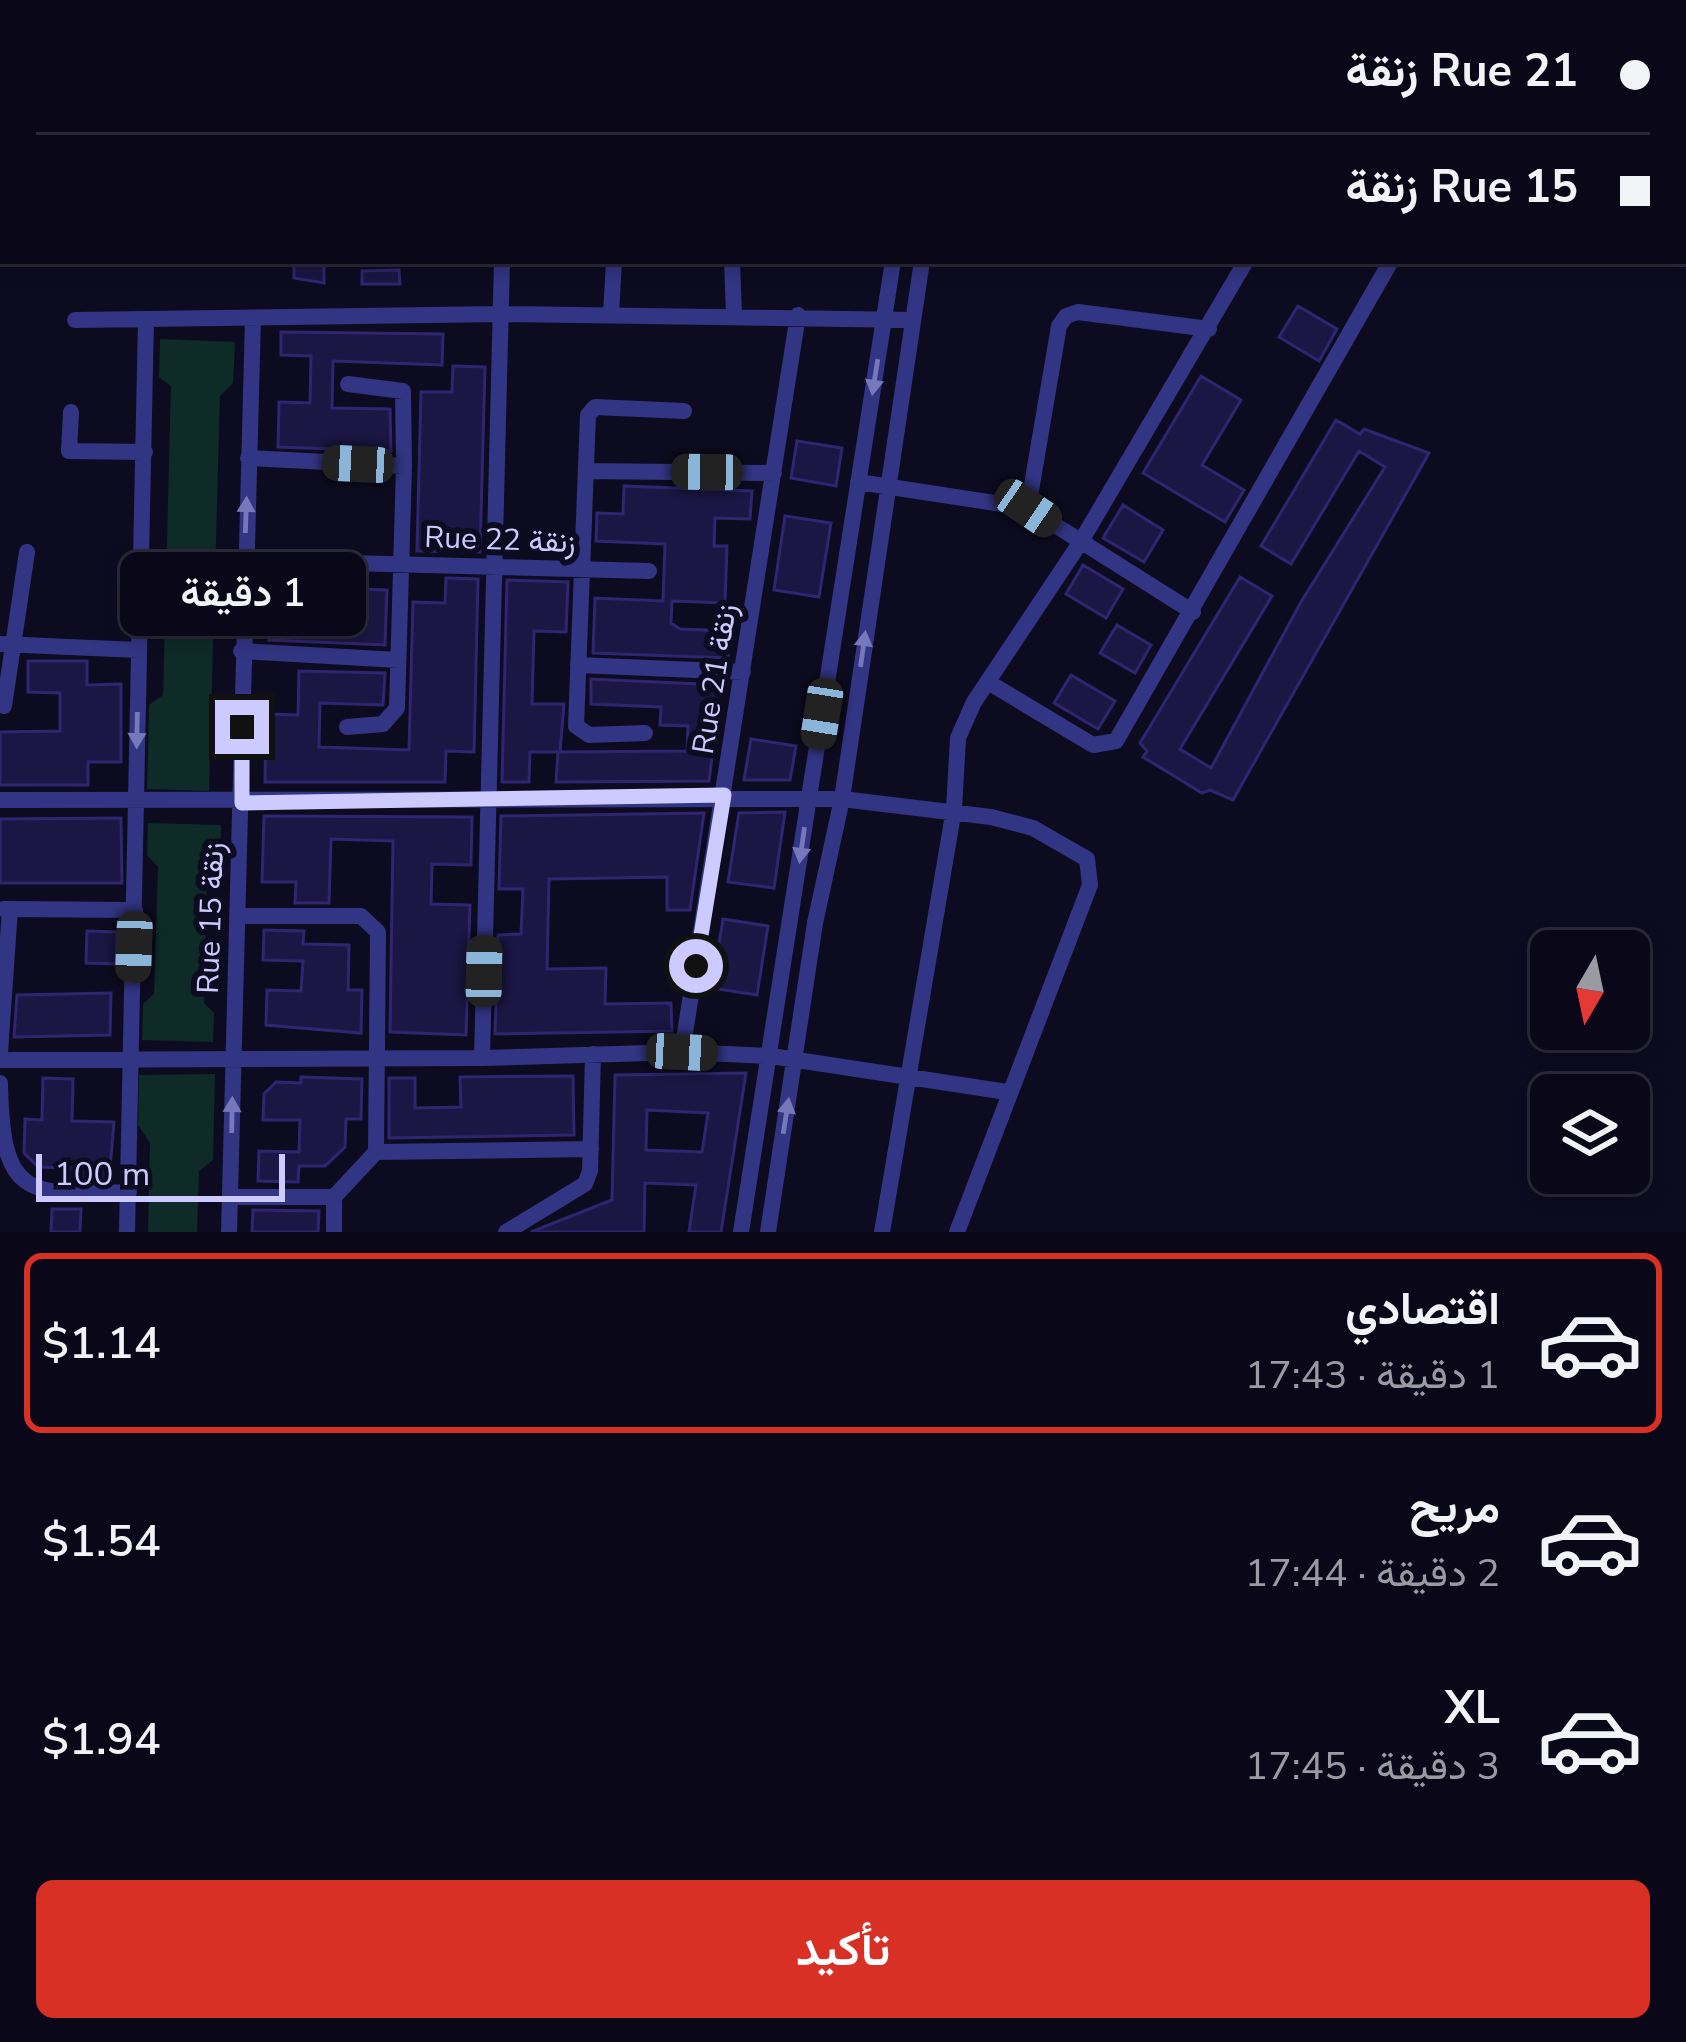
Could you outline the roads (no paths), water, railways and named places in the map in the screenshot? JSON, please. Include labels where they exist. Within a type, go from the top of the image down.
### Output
[{"type":"street","points":[[482,1058],[502,264]]},
{"type":"street","points":[[611,315],[614,264]]},
{"type":"street","points":[[732,264],[734,315]]},
{"type":"street","points":[[741,1232],[892,264]]},
{"type":"street","points":[[768,1232],[815,922],[842,799],[921,264]]},
{"type":"street","points":[[881,1232],[954,809],[958,738],[1244,264]]},
{"type":"street","points":[[988,682],[1075,736],[1107,744],[1125,729],[1389,264]]},
{"type":"street","points":[[1028,508],[1059,326],[1066,316],[1078,311],[1209,328]]},
{"type":"street","points":[[75,320],[500,314],[911,320]]},
{"type":"street","name":"Rue 21 زنقة","points":[[682,1052],[798,315]]},
{"type":"street","name":"Rue 15 زنقة","points":[[229,1232],[253,318]]},
{"type":"street","points":[[127,1232],[146,320]]},
{"type":"street","points":[[347,727],[383,724],[397,708],[404,474],[403,391],[348,384]]},
{"type":"street","points":[[644,733],[589,735],[578,730],[580,570],[591,410],[684,411]]},
{"type":"street","points":[[71,412],[69,451],[145,452]]},
{"type":"street","points":[[248,458],[404,474]]},
{"type":"street","points":[[586,471],[774,473]]},
{"type":"street","points":[[858,482],[1028,508],[1193,612]]},
{"type":"street","points":[[4,706],[8,644],[27,552]]},
{"type":"street","name":"Rue 22 زنقة","points":[[350,563],[649,571]]},
{"type":"street","points":[[8,644],[139,650]]},
{"type":"street","points":[[241,651],[398,660]]},
{"type":"street","points":[[578,664],[743,672]]},
{"type":"street","points":[[0,800],[242,803],[724,795],[954,809],[1033,828],[1071,847],[1092,871],[957,1232]]},
{"type":"street","points":[[135,910],[5,909],[0,1057],[482,1058],[682,1052],[771,1056],[1007,1092]]},
{"type":"street","points":[[238,916],[346,915],[372,921],[378,932],[376,1153],[334,1198],[334,1232]]},
{"type":"street","points":[[506,1232],[584,1184],[591,1149],[592,1054]]},
{"type":"street","points":[[0,1083],[1,1137],[23,1180],[57,1195],[129,1192]]},
{"type":"street","points":[[376,1153],[591,1149]]},
{"type":"street","points":[[230,1197],[334,1198]]}]
